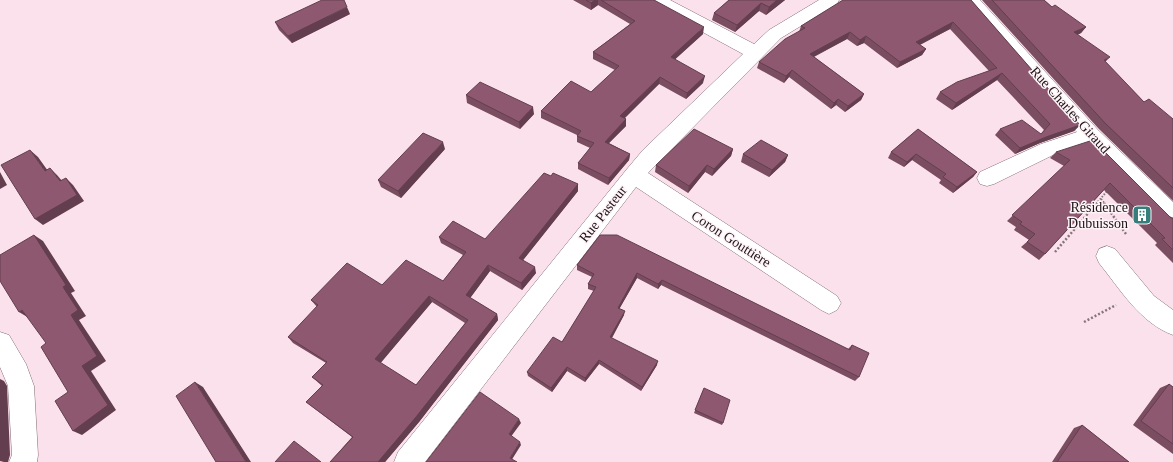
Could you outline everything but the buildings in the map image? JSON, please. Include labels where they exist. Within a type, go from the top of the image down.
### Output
[{"type":"street","points":[[657,0],[756,53]]},
{"type":"street","name":"Rue Pasteur","points":[[408,462],[634,175],[659,147],[781,29],[831,0]]},
{"type":"street","name":"Rue Charles Giraud","points":[[971,0],[1091,135],[1173,216]]},
{"type":"street","points":[[987,178],[1048,149],[1091,135]]},
{"type":"street","name":"Coron Gouttière","points":[[634,175],[829,303]]},
{"type":"street","points":[[1107,256],[1146,304],[1173,324]]},
{"type":"street","points":[[0,343],[17,373],[22,386],[25,455],[23,462]]},
{"type":"path","points":[[1055,252],[1125,170]]},
{"type":"path","points":[[1101,199],[1126,234]]},
{"type":"path","points":[[1084,322],[1119,303],[1133,301],[1146,304]]},
{"type":"place","name":"Résidence Dubuisson","points":[[1142,215]]}]
